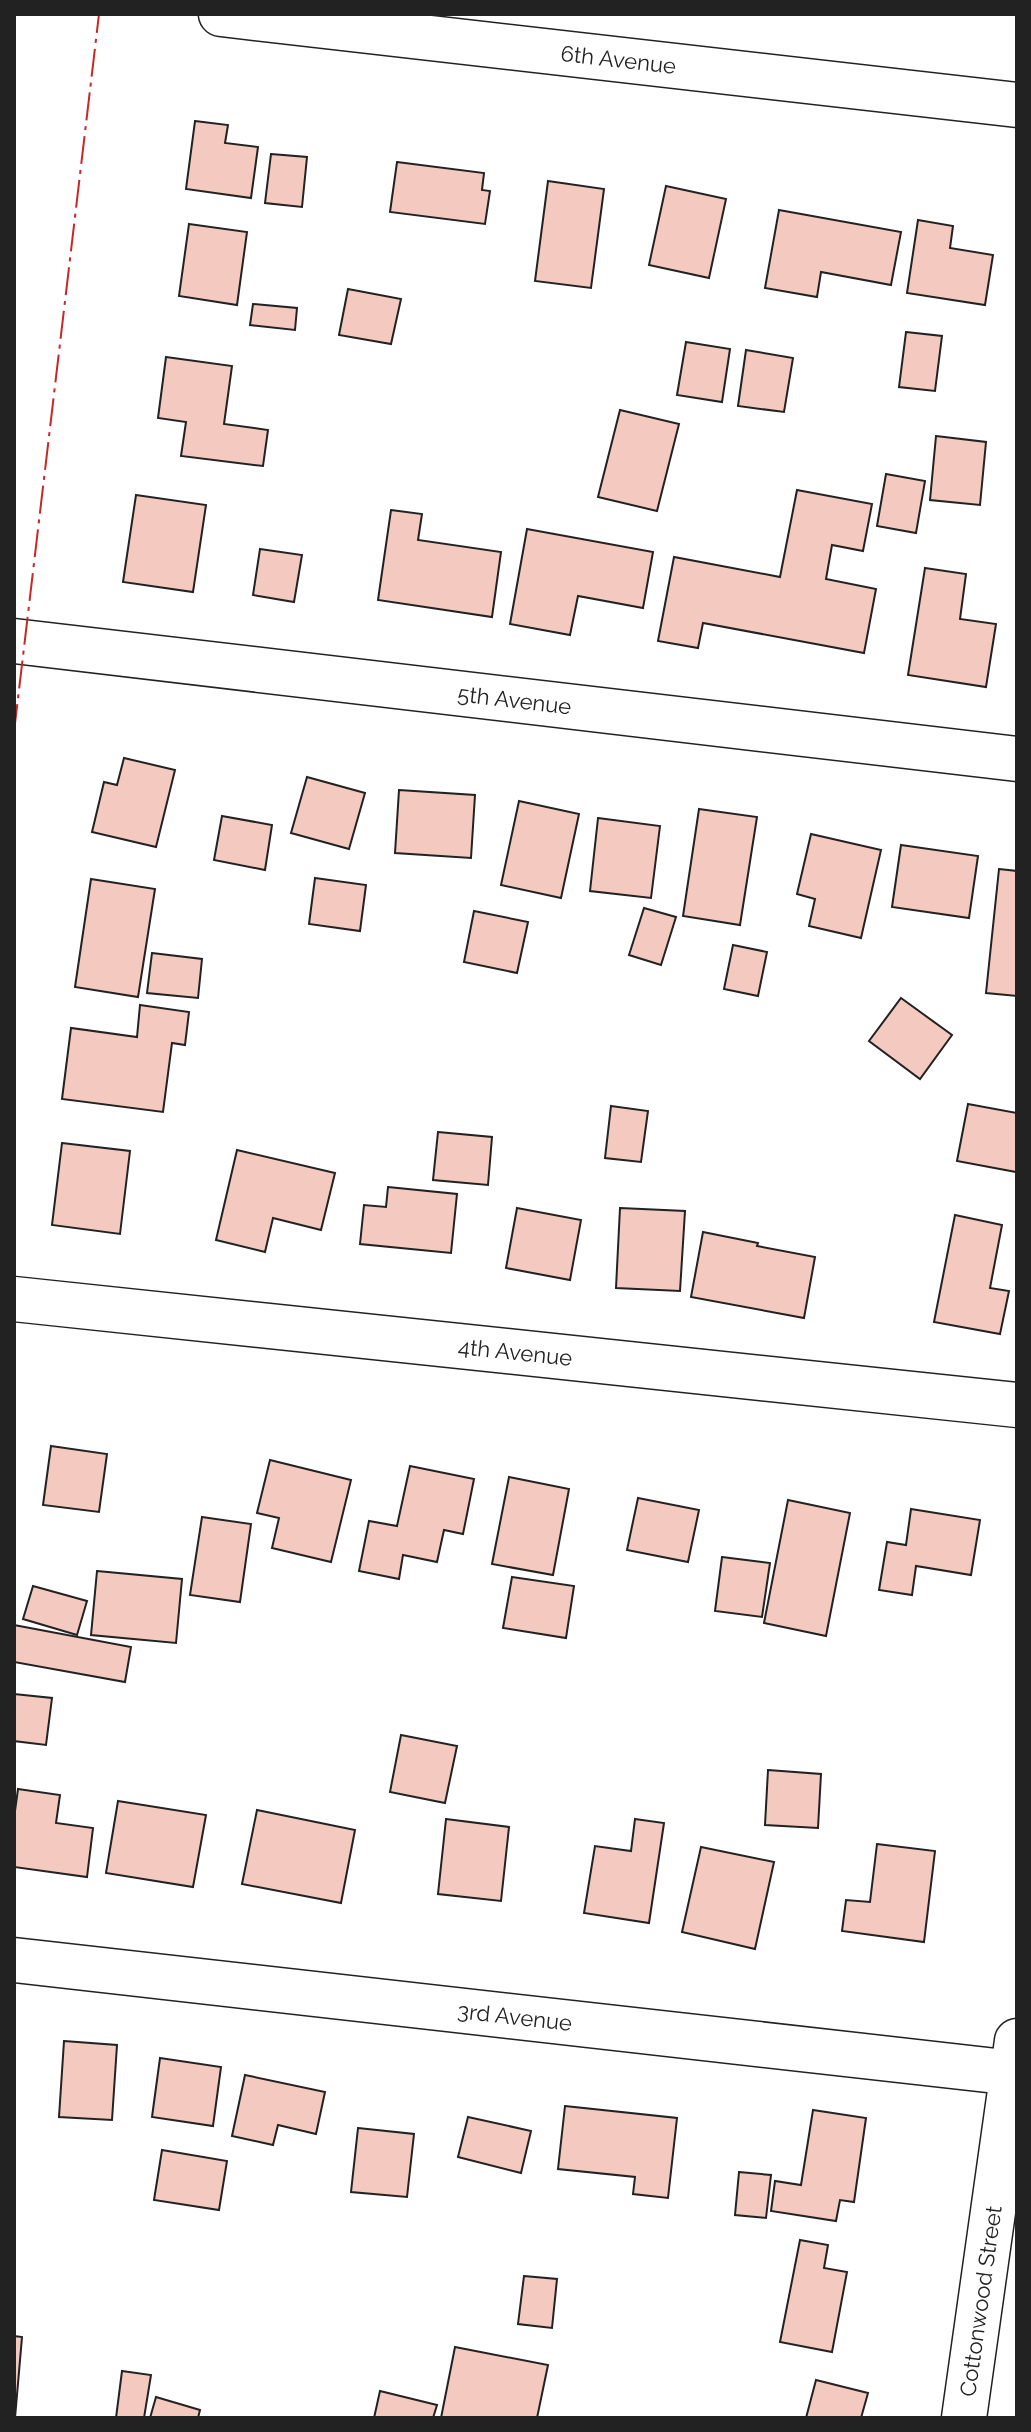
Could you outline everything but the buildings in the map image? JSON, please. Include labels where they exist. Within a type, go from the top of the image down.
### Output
[{"type":"street","name":"6th Avenue","points":[[221,14],[1017,105]]},
{"type":"street","name":"5th Avenue","points":[[14,641],[1017,759]]},
{"type":"street","name":"4th Avenue","points":[[14,1299],[1017,1405]]},
{"type":"street","name":"3rd Avenue","points":[[14,1960],[1015,2057]]},
{"type":"street","name":"Cottonwood Street","points":[[964,2418],[1003,2243],[1015,2057]]},
{"type":"power","points":[[14,732],[99,14]]}]
